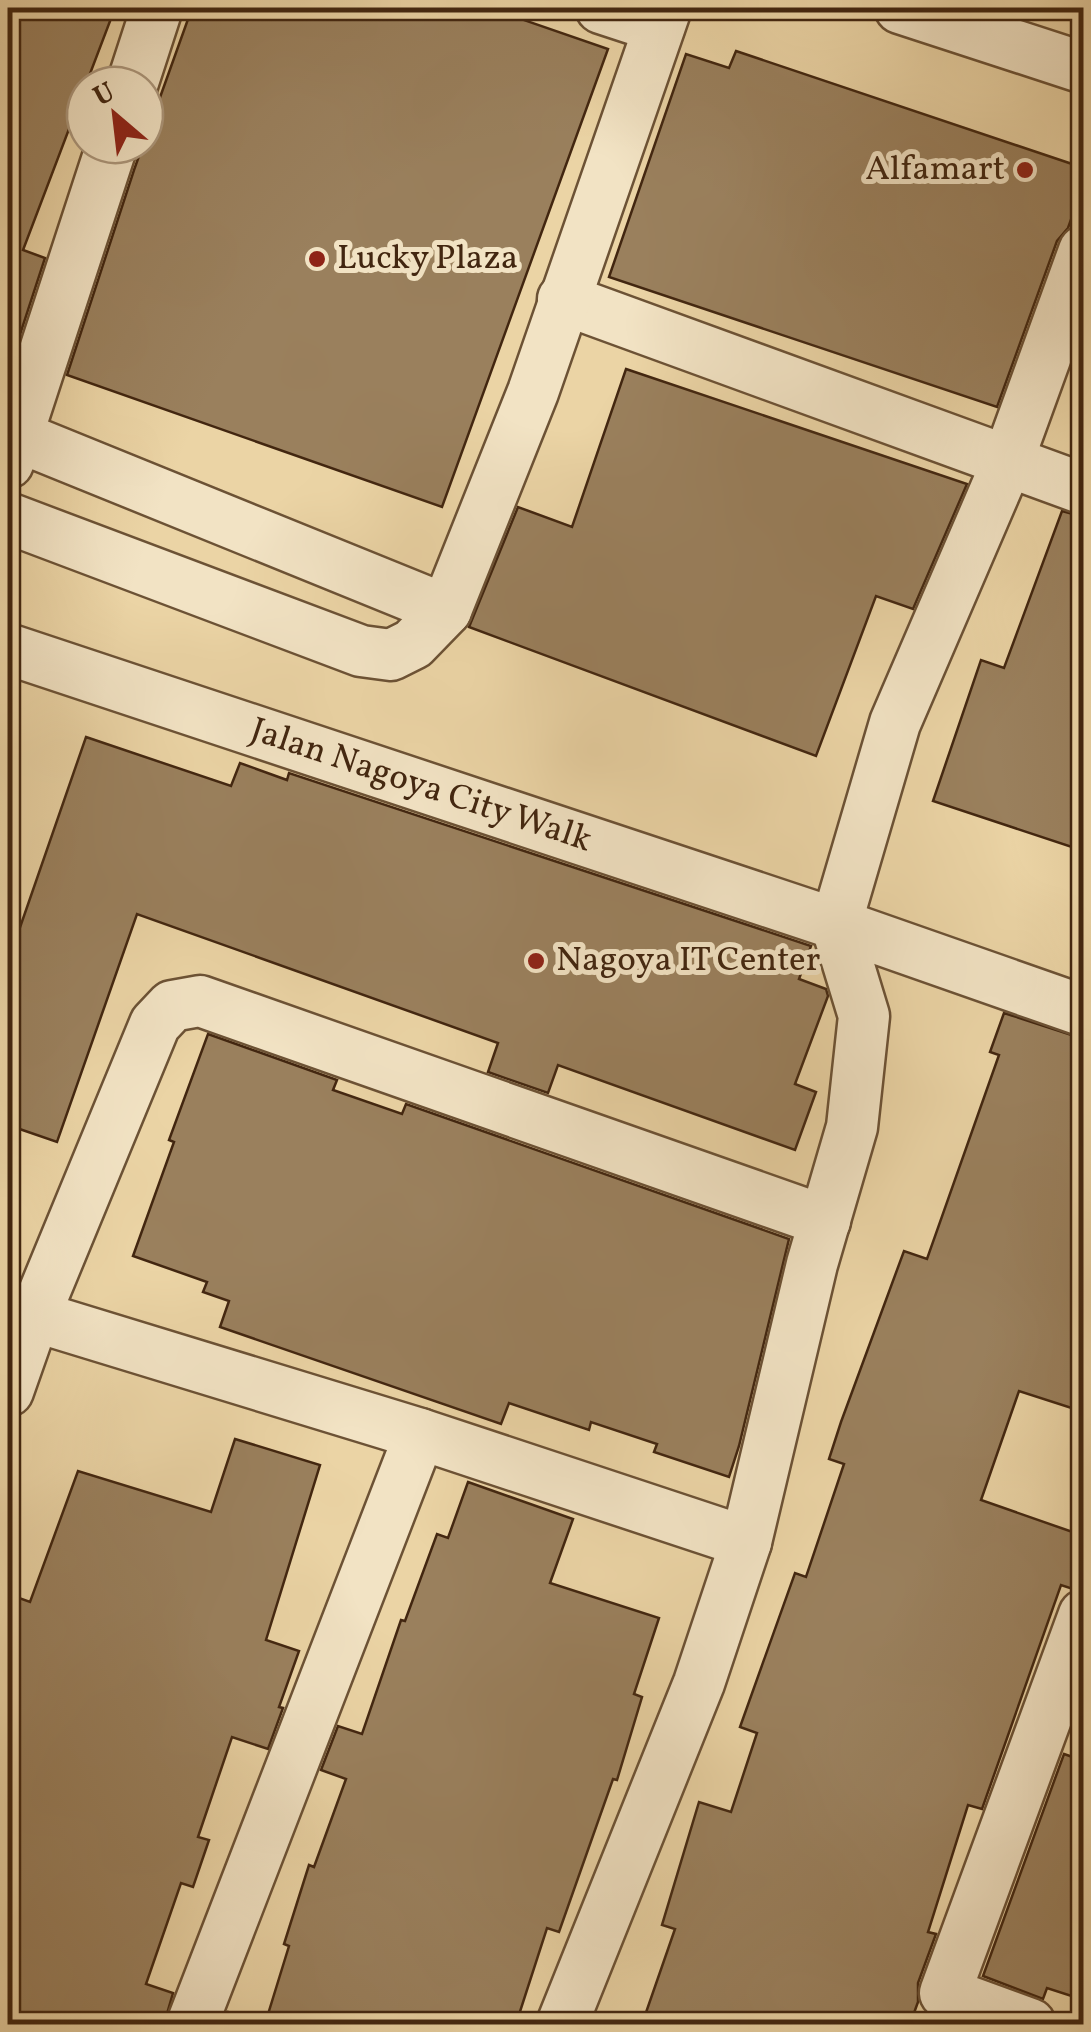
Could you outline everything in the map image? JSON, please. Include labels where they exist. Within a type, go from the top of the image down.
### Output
[{"type":"street","points":[[138,65],[157,8]]},
{"type":"street","points":[[8,518],[361,651],[391,655],[413,644],[446,610],[534,392],[663,17],[601,8]]},
{"type":"street","points":[[900,8],[1084,68]]},
{"type":"street","points":[[105,165],[12,450],[446,610]]},
{"type":"street","points":[[562,2024],[699,1683],[746,1542],[812,1264],[852,1127],[864,1016],[836,924],[895,723],[1006,463],[1084,252]]},
{"type":"street","points":[[563,299],[1006,463],[1084,488]]},
{"type":"street","name":"Jalan Nagoya City Walk","points":[[8,649],[836,924],[1084,1011]]},
{"type":"street","points":[[8,1392],[21,1312],[155,1024],[172,1006],[200,1000],[826,1221]]},
{"type":"street","points":[[21,1312],[420,1434],[746,1542]]},
{"type":"street","points":[[192,2024],[420,1434]]},
{"type":"street","points":[[1030,2024],[945,1993],[1062,1742],[1084,1615]]},
{"type":"building","points":[[8,8],[115,8],[93,65],[65,65],[65,140],[23,250],[45,258],[13,356],[8,354]]},
{"type":"building","name":"Lucky Plaza","points":[[192,8],[489,8],[608,49],[442,507],[67,375],[136,165],[165,165],[165,83]]},
{"type":"building","points":[[736,51],[1084,168],[1084,183],[1068,228],[1057,241],[997,407],[609,277],[686,54],[729,68]]},
{"type":"building","points":[[626,369],[967,484],[913,609],[876,596],[816,756],[469,627],[518,507],[572,527]]},
{"type":"building","points":[[1062,511],[1084,517],[1084,851],[933,801],[981,660],[1004,668]]},
{"type":"building","name":"Nagoya IT Center","points":[[86,737],[231,786],[240,763],[287,780],[289,773],[811,946],[799,979],[826,989],[828,996],[795,1084],[816,1092],[795,1150],[558,1065],[548,1093],[488,1072],[498,1043],[137,914],[57,1142],[8,1125],[8,962]]},
{"type":"building","points":[[1004,1013],[1084,1039],[1084,1412],[1019,1391],[981,1500],[1084,1536],[1084,1587],[1061,1585],[982,1809],[968,1805],[928,1932],[936,1934],[918,1983],[918,2002],[910,2024],[642,2024],[675,1929],[662,1925],[699,1802],[731,1812],[757,1733],[740,1727],[795,1573],[806,1577],[844,1464],[829,1459],[841,1422],[904,1251],[927,1259],[999,1055],[990,1052]]},
{"type":"building","points":[[208,1034],[337,1080],[333,1090],[402,1114],[406,1104],[789,1239],[729,1477],[654,1452],[657,1444],[591,1422],[589,1430],[509,1403],[501,1424],[220,1327],[229,1301],[203,1292],[207,1282],[133,1256],[174,1142],[169,1140]]},
{"type":"building","points":[[235,1439],[320,1465],[266,1640],[299,1651],[268,1749],[232,1737],[198,1837],[209,1840],[193,1887],[181,1883],[146,1984],[173,1993],[164,2024],[8,2024],[8,1594],[30,1602],[78,1471],[211,1512]]},
{"type":"building","points":[[468,1482],[573,1519],[550,1583],[659,1618],[634,1694],[642,1697],[617,1780],[613,1779],[559,1932],[547,1928],[516,2024],[265,2024],[289,1946],[284,1944],[309,1865],[314,1867],[346,1779],[321,1770],[338,1726],[362,1734],[401,1620],[405,1621],[437,1534],[448,1538]]},
{"type":"building","points":[[1064,1754],[1084,1761],[1084,2000],[1047,1988],[1043,1999],[983,1976]]},
{"type":"building","points":[[228,2012],[246,2018],[245,2024],[223,2024]]},
{"type":"place","name":"Alfamart","points":[[1025,170]]},
{"type":"place","name":"Lucky Plaza","points":[[317,259]]},
{"type":"place","name":"Nagoya IT Center","points":[[536,961]]}]
